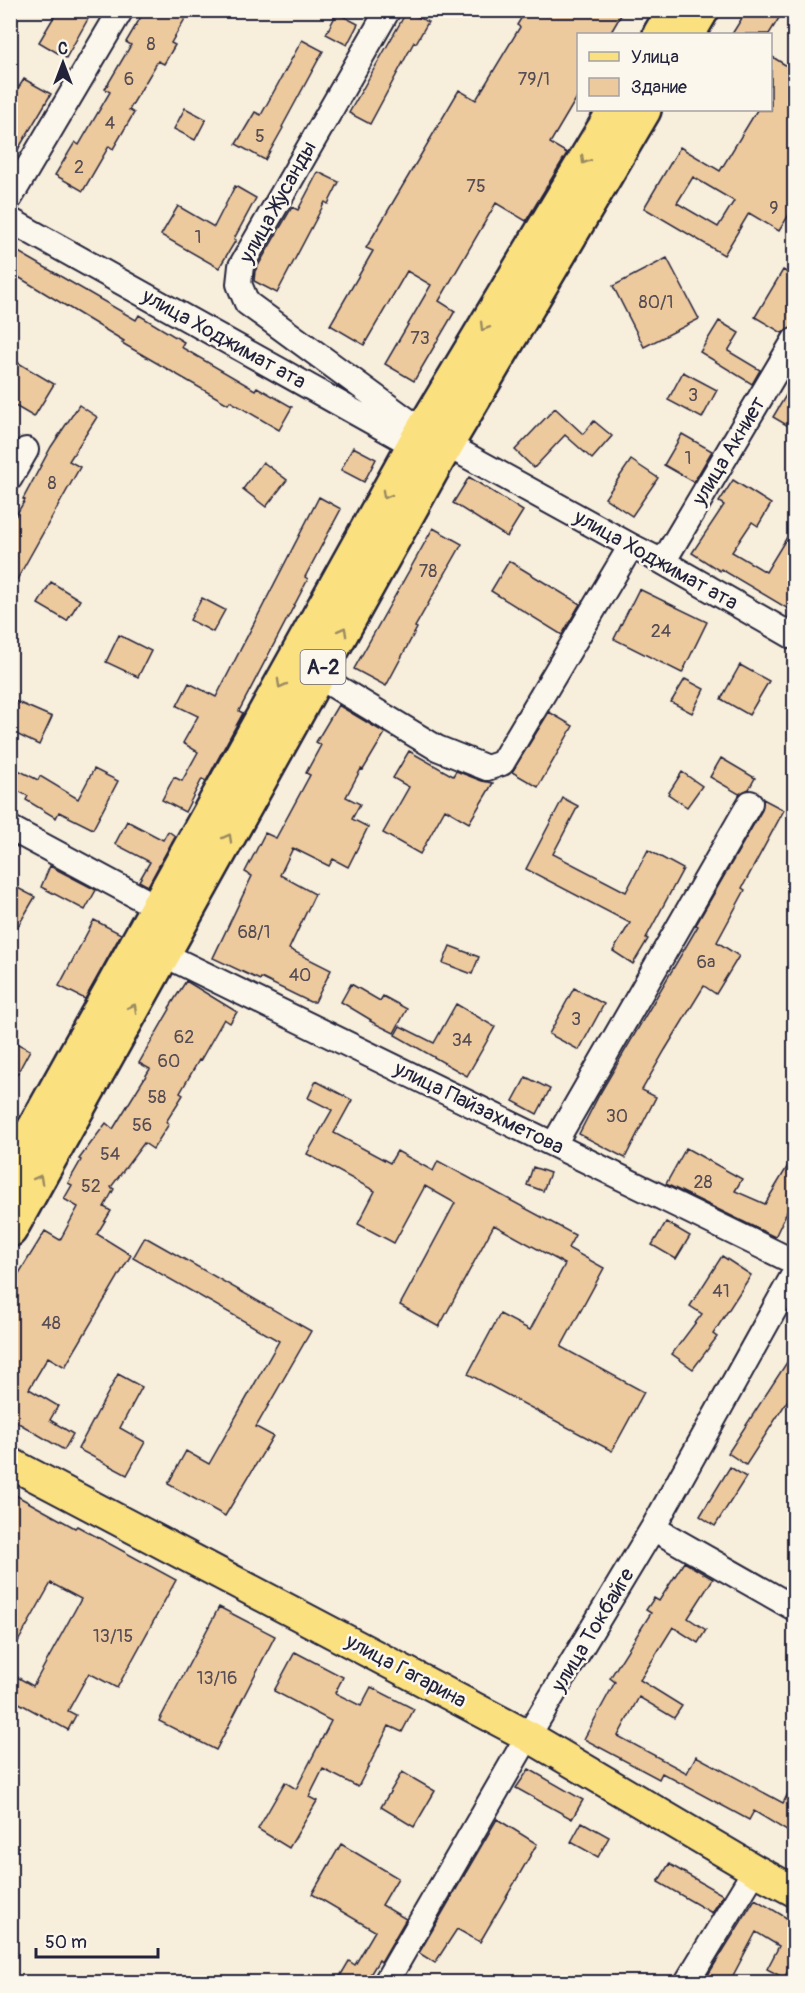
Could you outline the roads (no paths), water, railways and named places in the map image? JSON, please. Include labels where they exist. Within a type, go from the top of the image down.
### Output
[{"type":"highway","points":[[661,33],[674,10]]},
{"type":"highway","points":[[689,33],[702,10]]},
{"type":"highway","name":"A-2","points":[[10,1172],[157,908],[430,445],[614,111]]},
{"type":"highway","name":"A-2","points":[[10,1230],[318,676],[430,445],[643,111]]},
{"type":"main road","name":"улица Гагарина","points":[[10,1463],[528,1736],[755,1870],[795,1891]]},
{"type":"street","points":[[10,198],[121,10]]},
{"type":"street","name":"улица Жусанды","points":[[388,10],[249,249],[240,266],[239,284],[247,303],[430,445]]},
{"type":"street","name":"улица Ходжимат ата","points":[[10,220],[430,445],[663,561],[795,637]]},
{"type":"street","name":"улица Акниет","points":[[663,561],[795,341]]},
{"type":"street","points":[[10,478],[26,450]]},
{"type":"street","points":[[318,676],[437,748],[487,768],[502,763],[631,546]]},
{"type":"street","points":[[554,1144],[750,803]]},
{"type":"street","points":[[10,828],[157,908]]},
{"type":"street","name":"улица Пайзахметова","points":[[163,954],[795,1262]]},
{"type":"street","name":"улица Токбайге","points":[[386,1983],[528,1736],[654,1528],[795,1274]]},
{"type":"street","points":[[654,1528],[795,1608]]},
{"type":"street","points":[[687,1983],[755,1870]]}]
